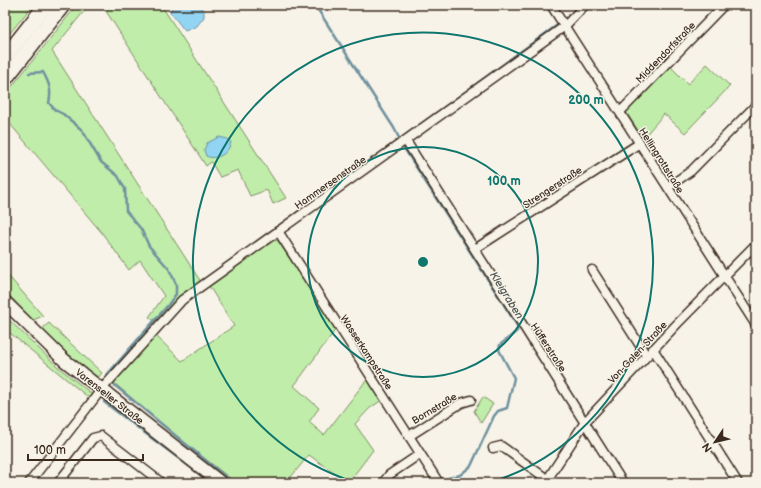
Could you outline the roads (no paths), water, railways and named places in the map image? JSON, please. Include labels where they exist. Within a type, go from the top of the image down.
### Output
[{"type":"highway","points":[[5,57],[46,5]]},
{"type":"highway","points":[[5,79],[63,5]]},
{"type":"main road","name":"Varenseller Straße","points":[[5,302],[64,360],[221,483]]},
{"type":"street","name":"Hellingrottstraße","points":[[552,5],[756,325]]},
{"type":"street","name":"Hammersenstraße","points":[[29,483],[101,390],[182,300],[565,26],[585,5]]},
{"type":"street","name":"Middendorfstraße","points":[[620,112],[724,5]]},
{"type":"street","points":[[668,187],[692,172],[756,105]]},
{"type":"street","name":"Hüfferstraße","points":[[406,141],[623,483]]},
{"type":"street","name":"Strengerstraße","points":[[475,249],[640,143]]},
{"type":"street","name":"Wasserkampstraße","points":[[278,231],[439,483]]},
{"type":"street","name":"Von-Galen-Straße","points":[[546,481],[585,422],[646,355],[756,244]]},
{"type":"street","points":[[592,270],[646,355]]},
{"type":"street","points":[[652,349],[738,483]]},
{"type":"street","name":"Bornstraße","points":[[409,436],[461,403],[472,400]]},
{"type":"street","points":[[58,483],[93,438],[101,436],[162,483]]},
{"type":"street","points":[[493,448],[501,446],[546,481]]},
{"type":"street","points":[[383,483],[390,475],[420,454]]},
{"type":"water","points":[[173,5],[199,5],[204,11],[204,17],[197,26],[185,31],[170,12]]},
{"type":"water","points":[[219,137],[228,139],[231,142],[228,150],[218,157],[206,156],[204,150],[207,143]]},
{"type":"waterway","name":"Kleigraben","points":[[315,5],[394,128],[400,140]]},
{"type":"waterway","name":"Kleigraben","points":[[407,134],[556,26],[558,23],[546,5]]},
{"type":"waterway","points":[[29,73],[43,72],[49,87],[49,103],[55,110],[63,114],[82,130],[101,162],[118,176],[125,189],[126,211],[141,229],[149,246],[169,269],[176,284],[176,294],[168,305],[105,377]]},
{"type":"waterway","name":"Kleigraben","points":[[404,148],[518,327],[517,331],[500,345],[499,350],[514,378],[507,408],[498,411],[494,416],[471,466],[460,475],[445,479]]},
{"type":"waterway","points":[[113,384],[233,483]]},
{"type":"waterway","points":[[104,402],[211,483]]}]
